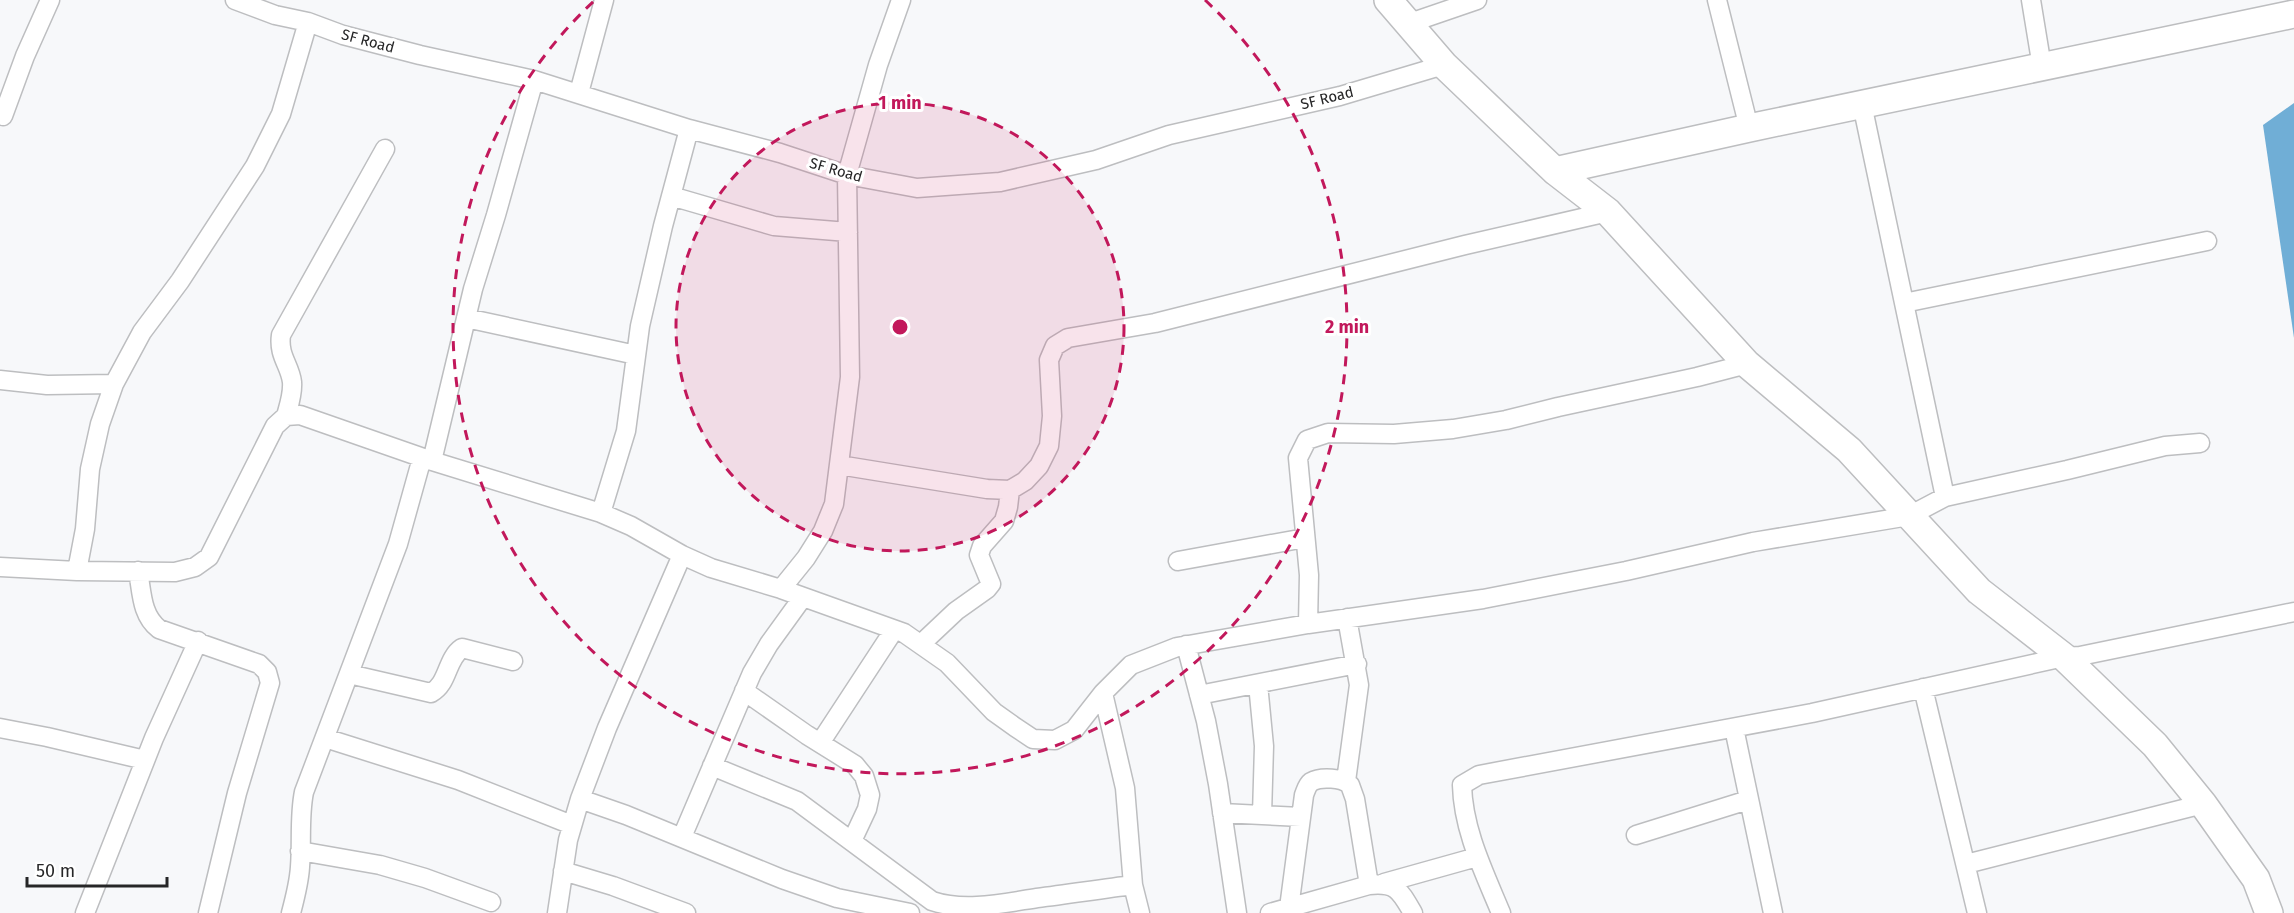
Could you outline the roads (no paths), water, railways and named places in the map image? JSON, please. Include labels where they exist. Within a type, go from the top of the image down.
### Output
[{"type":"street","points":[[3,116],[25,56],[50,0]]},
{"type":"street","name":"SF Road","points":[[235,0],[275,15],[308,22],[343,35],[420,55],[534,80],[689,129],[780,153],[847,175],[917,189],[1000,182],[1096,160],[1169,135],[1340,96],[1444,65]]},
{"type":"street","points":[[579,93],[604,0]]},
{"type":"street","points":[[781,589],[806,558],[823,531],[834,504],[850,377],[847,175],[878,65],[901,0]]},
{"type":"street","points":[[1388,0],[1444,65],[1555,171],[1608,212],[1746,364],[1849,450],[1979,591],[2064,657],[2155,745],[2203,804],[2256,879],[2270,913]]},
{"type":"street","points":[[1407,24],[1477,0]]},
{"type":"street","points":[[1717,0],[1749,128]]},
{"type":"street","points":[[2031,0],[2043,67]]},
{"type":"street","points":[[1555,171],[2043,67],[2277,11]]},
{"type":"street","points":[[77,571],[85,529],[90,469],[100,424],[114,384],[142,332],[180,280],[255,166],[281,114],[308,22]]},
{"type":"street","points":[[291,913],[297,890],[302,804],[427,460],[473,289],[534,80]]},
{"type":"street","points":[[1862,104],[1945,497]]},
{"type":"street","points":[[601,513],[626,431],[643,314],[689,129]]},
{"type":"street","points":[[0,567],[175,572],[195,567],[209,557],[276,426],[286,416],[292,381],[279,346],[280,335],[385,149]]},
{"type":"street","points":[[671,196],[774,226],[848,232]]},
{"type":"street","points":[[839,465],[987,489],[1010,490],[1025,481],[1039,466],[1049,446],[1052,416],[1049,360],[1055,346],[1068,338],[1155,323],[1465,245],[1608,212]]},
{"type":"street","points":[[1904,303],[2207,241]]},
{"type":"street","points":[[466,318],[636,355]]},
{"type":"street","points":[[1308,624],[1309,574],[1298,458],[1307,440],[1328,433],[1394,434],[1453,429],[1506,420],[1558,406],[1697,377],[1746,364]]},
{"type":"street","points":[[0,380],[47,385],[114,384]]},
{"type":"street","points":[[286,416],[300,415],[321,420],[427,460],[601,513],[711,568],[781,589],[894,630],[921,644],[947,663],[994,712],[1033,739],[1055,740],[1074,730],[1103,693],[1131,664],[1186,645],[1347,618],[1483,600],[1753,542],[1909,516],[1945,497],[2165,446],[2200,443]]},
{"type":"street","points":[[921,644],[956,611],[991,584],[979,555],[982,546],[1004,521],[1010,490]]},
{"type":"street","points":[[1178,561],[1305,538]]},
{"type":"street","points":[[557,913],[572,825],[580,799],[607,728],[682,555]]},
{"type":"street","points":[[138,572],[145,612],[150,622],[159,629],[259,664],[267,672],[270,683],[237,793],[208,913]]},
{"type":"street","points":[[682,837],[744,691],[769,644],[803,597]]},
{"type":"street","points":[[1501,913],[1477,857],[1463,805],[1462,785],[1479,775],[1734,728],[2064,657],[2080,656],[2294,612]]},
{"type":"street","points":[[1346,781],[1358,698],[1357,664],[1347,618]]},
{"type":"street","points":[[820,743],[894,630]]},
{"type":"street","points":[[86,913],[145,760],[198,641]]},
{"type":"street","points":[[1186,645],[1210,742],[1237,913]]},
{"type":"street","points":[[349,674],[431,693],[439,689],[456,652],[462,648],[513,661]]},
{"type":"street","points":[[1199,695],[1357,664]]},
{"type":"street","points":[[1258,684],[1264,746],[1262,815]]},
{"type":"street","points":[[1923,688],[1977,913]]},
{"type":"street","points":[[744,691],[855,765],[864,776],[870,795],[867,809],[852,840]]},
{"type":"street","points":[[1103,693],[1125,788],[1133,885],[1140,913]]},
{"type":"street","points":[[1734,728],[1773,913]]},
{"type":"street","points":[[0,729],[47,737],[145,760]]},
{"type":"street","points":[[326,738],[458,780],[572,825]]},
{"type":"street","points":[[712,766],[796,801],[852,840],[931,907],[942,904],[962,906],[1008,902],[1133,885]]},
{"type":"street","points":[[1289,908],[1304,795],[1310,783],[1316,780],[1346,781],[1350,785],[1377,884]]},
{"type":"street","points":[[580,799],[682,837],[782,879],[837,898],[910,913]]},
{"type":"street","points":[[1636,835],[1748,800]]},
{"type":"street","points":[[1966,864],[2203,804]]},
{"type":"street","points":[[1222,813],[1301,817]]},
{"type":"street","points":[[300,851],[380,865],[425,878],[491,902]]},
{"type":"street","points":[[1269,913],[1477,857]]},
{"type":"street","points":[[563,871],[613,886],[686,913]]},
{"type":"street","points":[[1377,884],[1399,889],[1413,913]]},
{"type":"water","points":[[2294,103],[2294,338],[2263,125]]}]
